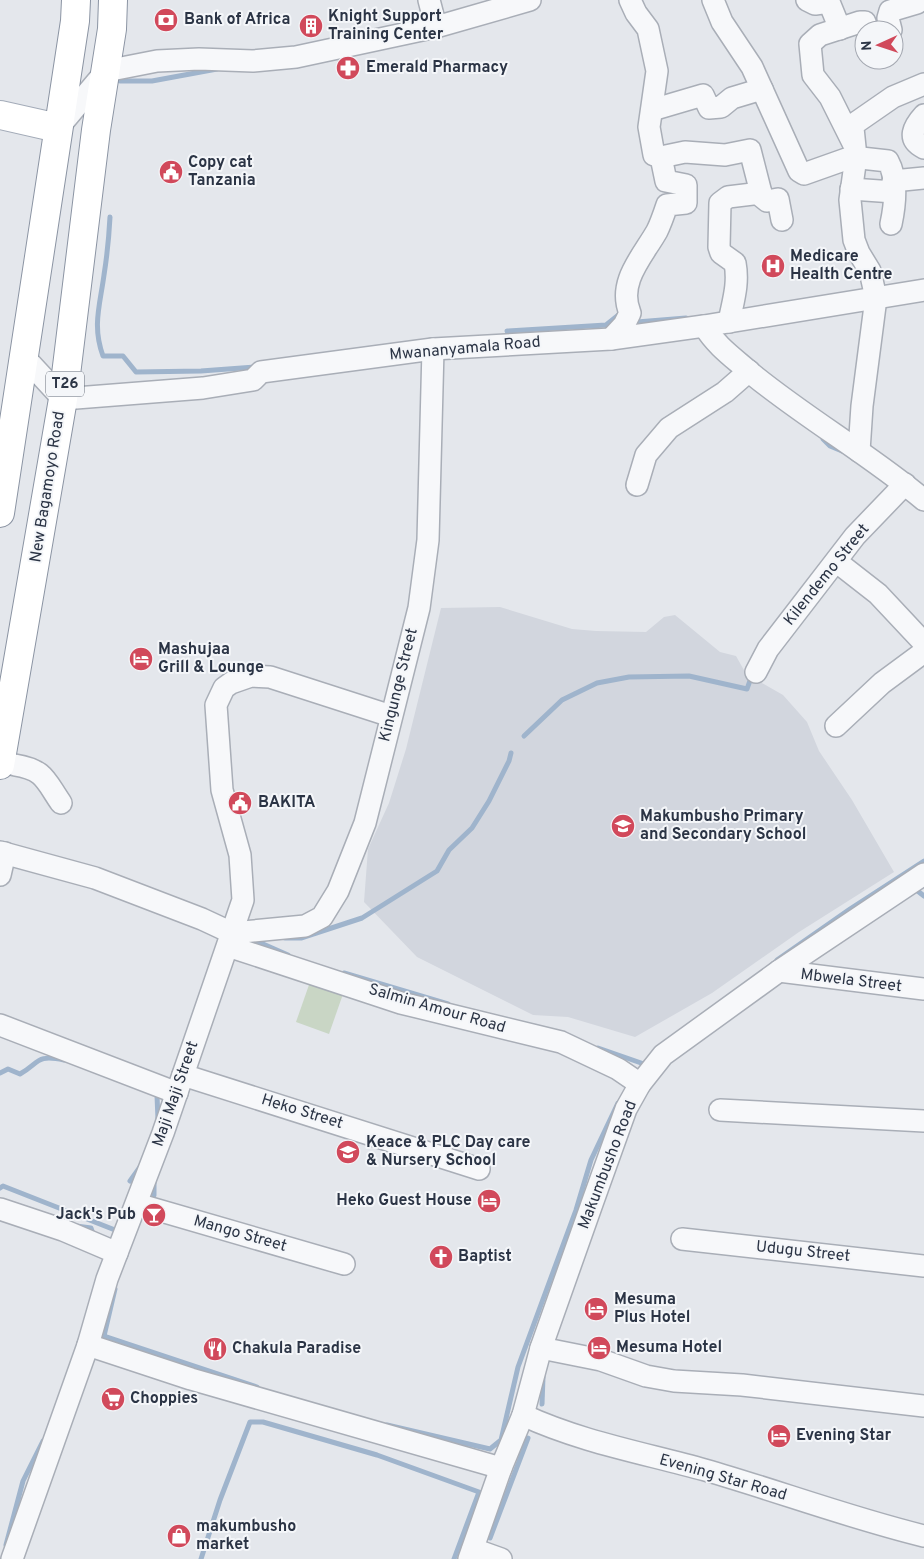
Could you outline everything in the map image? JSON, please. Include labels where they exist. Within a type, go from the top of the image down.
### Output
[{"type":"main road","name":"T26","points":[[0,513],[75,21],[76,0]]},
{"type":"main road","name":"New Bagamoyo Road","points":[[8,765],[63,399],[96,130],[106,71],[113,0]]},
{"type":"main road","points":[[0,114],[58,128]]},
{"type":"street","points":[[429,0],[436,27]]},
{"type":"street","points":[[58,128],[106,71],[157,61],[199,59],[253,61],[296,57],[436,27],[530,0]]},
{"type":"street","points":[[630,0],[636,14],[646,24],[653,47],[657,78],[650,137],[654,155],[661,157],[685,152],[727,154],[750,150],[764,200],[778,199],[782,220]]},
{"type":"street","points":[[713,0],[722,22],[752,67],[802,174],[855,151],[888,161],[894,187],[891,224]]},
{"type":"street","points":[[807,0],[815,4],[830,1],[840,29]]},
{"type":"street","points":[[888,20],[890,11],[919,7]]},
{"type":"street","points":[[854,25],[820,35],[818,39],[811,43],[811,68],[815,79],[830,97],[855,151]]},
{"type":"street","points":[[859,451],[862,406],[876,298],[870,272],[854,240],[851,189],[855,151],[852,133],[854,124],[893,97],[921,84],[924,108]]},
{"type":"street","points":[[652,110],[703,94],[709,108],[716,108],[732,98],[762,89]]},
{"type":"street","points":[[924,115],[916,123],[913,136],[915,142],[924,148]]},
{"type":"street","points":[[661,157],[666,181],[686,185],[686,203]]},
{"type":"street","points":[[851,189],[894,187],[924,178]]},
{"type":"street","points":[[729,322],[736,297],[737,273],[735,263],[721,253],[719,248],[720,208],[724,198],[762,193]]},
{"type":"street","points":[[611,339],[624,325],[630,312],[626,303],[629,281],[642,252],[658,229],[667,205],[686,203],[693,208],[720,208]]},
{"type":"street","name":"Mwananyamala Road","points":[[63,399],[203,388],[253,380],[256,374],[261,372],[433,349],[611,339],[704,326],[924,290]]},
{"type":"street","points":[[704,326],[712,341],[788,403],[859,451],[924,500]]},
{"type":"street","name":"Kingunge Street","points":[[230,940],[305,926],[322,917],[331,905],[365,823],[419,608],[428,540],[433,349]]},
{"type":"street","points":[[25,358],[63,399]]},
{"type":"street","points":[[637,485],[646,454],[669,428],[725,392],[749,371]]},
{"type":"street","name":"Kilendemo Street","points":[[756,672],[768,650],[855,536],[905,484]]},
{"type":"street","points":[[837,562],[878,594],[924,643]]},
{"type":"street","points":[[836,726],[882,683],[924,652]]},
{"type":"street","name":"Maji Maji Street","points":[[12,1559],[88,1345],[107,1279],[137,1204],[243,900],[243,873],[240,855],[225,806],[219,761],[216,705],[224,688],[251,676],[270,677],[391,716]]},
{"type":"street","points":[[8,765],[34,768],[44,777],[61,803]]},
{"type":"street","points":[[0,875],[2,853]]},
{"type":"street","name":"Salmin Amour Road","points":[[2,853],[94,878],[202,919],[230,940],[401,1003],[561,1042],[618,1069],[640,1084]]},
{"type":"street","name":"Makumbusho Road","points":[[471,1554],[501,1468],[523,1415],[541,1348],[626,1109],[640,1084],[664,1055],[779,971],[924,874]]},
{"type":"street","name":"Mbwela Street","points":[[779,971],[924,989]]},
{"type":"street","name":"Heko Street","points":[[0,1025],[180,1084],[479,1169]]},
{"type":"street","points":[[720,1110],[924,1121]]},
{"type":"street","name":"Mango Street","points":[[137,1204],[344,1264]]},
{"type":"street","points":[[0,1209],[63,1230],[117,1253]]},
{"type":"street","name":"Udugu Street","points":[[682,1239],[924,1266]]},
{"type":"street","points":[[88,1345],[191,1379],[501,1468]]},
{"type":"street","points":[[541,1348],[601,1360],[646,1376],[674,1381],[742,1384],[924,1406]]},
{"type":"street","name":"Evening Star Road","points":[[523,1415],[552,1428],[605,1445],[704,1470],[861,1519],[924,1536]]},
{"type":"street","points":[[471,1554],[501,1559]]},
{"type":"shaded area","name":"Makumbusho Primary and Secondary School","points":[[500,607],[572,629],[596,631],[646,632],[664,617],[675,615],[720,652],[736,656],[749,679],[755,679],[783,695],[807,722],[819,751],[852,800],[894,872],[799,932],[712,993],[635,1037],[568,1017],[533,1015],[417,957],[364,902],[368,849],[389,803],[406,749],[441,608]]},
{"type":"green space","points":[[310,982],[343,994],[329,1034],[296,1022]]},
{"type":"waterway","points":[[120,81],[152,81],[217,69]]},
{"type":"waterway","points":[[110,217],[97,325],[103,356],[123,356],[136,372],[201,371],[255,367]]},
{"type":"waterway","points":[[507,331],[606,325],[621,313]]},
{"type":"waterway","points":[[637,322],[686,318]]},
{"type":"waterway","points":[[823,436],[823,439],[830,446],[842,451]]},
{"type":"waterway","points":[[524,736],[562,700],[597,683],[629,677],[689,676],[747,689],[752,675]]},
{"type":"waterway","points":[[285,938],[301,938],[362,918],[437,871],[449,850],[472,828],[489,801],[509,761],[511,753]]},
{"type":"waterway","points":[[777,960],[850,909],[924,861]]},
{"type":"waterway","points":[[912,890],[915,889],[924,896]]},
{"type":"waterway","points":[[244,941],[263,944],[288,955]]},
{"type":"waterway","points":[[344,973],[448,1004]]},
{"type":"waterway","points":[[598,1048],[644,1064],[648,1060]]},
{"type":"waterway","points":[[0,1073],[8,1069],[20,1074],[43,1059],[55,1058],[64,1060]]},
{"type":"waterway","points":[[154,1093],[157,1095],[158,1120]]},
{"type":"waterway","points":[[387,1425],[490,1449],[501,1440],[518,1367],[576,1210],[591,1160],[618,1103]]},
{"type":"waterway","points":[[130,1181],[140,1167]]},
{"type":"waterway","points":[[154,1180],[154,1195]]},
{"type":"waterway","points":[[0,1188],[3,1186],[115,1230]]},
{"type":"waterway","points":[[76,1226],[91,1228],[94,1237]]},
{"type":"waterway","points":[[115,1289],[104,1336],[257,1387]]},
{"type":"waterway","points":[[542,1404],[543,1377]]},
{"type":"waterway","points":[[201,1559],[220,1500],[250,1422],[263,1422],[377,1455],[479,1492],[454,1559]]},
{"type":"waterway","points":[[490,1538],[528,1438]]},
{"type":"waterway","points":[[6,1545],[23,1481],[43,1441]]},
{"type":"place","name":"Bank of Africa","points":[[166,20]]},
{"type":"place","name":"Knight Support Training Center","points":[[311,26]]},
{"type":"place","name":"Emerald Pharmacy","points":[[348,68]]},
{"type":"place","name":"Copy cat Tanzania","points":[[171,172]]},
{"type":"place","name":"Medicare Health Centre","points":[[773,266]]},
{"type":"place","name":"Mashujaa Grill & Lounge","points":[[141,659]]},
{"type":"place","name":"BAKITA","points":[[240,803]]},
{"type":"place","name":"Makumbusho Primary and Secondary School","points":[[623,826]]},
{"type":"place","name":"Keace & PLC Day care & Nursery School","points":[[348,1152]]},
{"type":"place","name":"Heko Guest House","points":[[489,1201]]},
{"type":"place","name":"Jack's Pub","points":[[154,1215]]},
{"type":"place","name":"Baptist","points":[[441,1257]]},
{"type":"place","name":"Mesuma Plus Hotel","points":[[596,1309]]},
{"type":"place","name":"Mesuma Hotel","points":[[599,1348]]},
{"type":"place","name":"Chakula Paradise","points":[[215,1349]]},
{"type":"place","name":"Choppies","points":[[113,1399]]},
{"type":"place","name":"Evening Star","points":[[779,1436]]},
{"type":"place","name":"makumbusho market","points":[[179,1536]]}]
